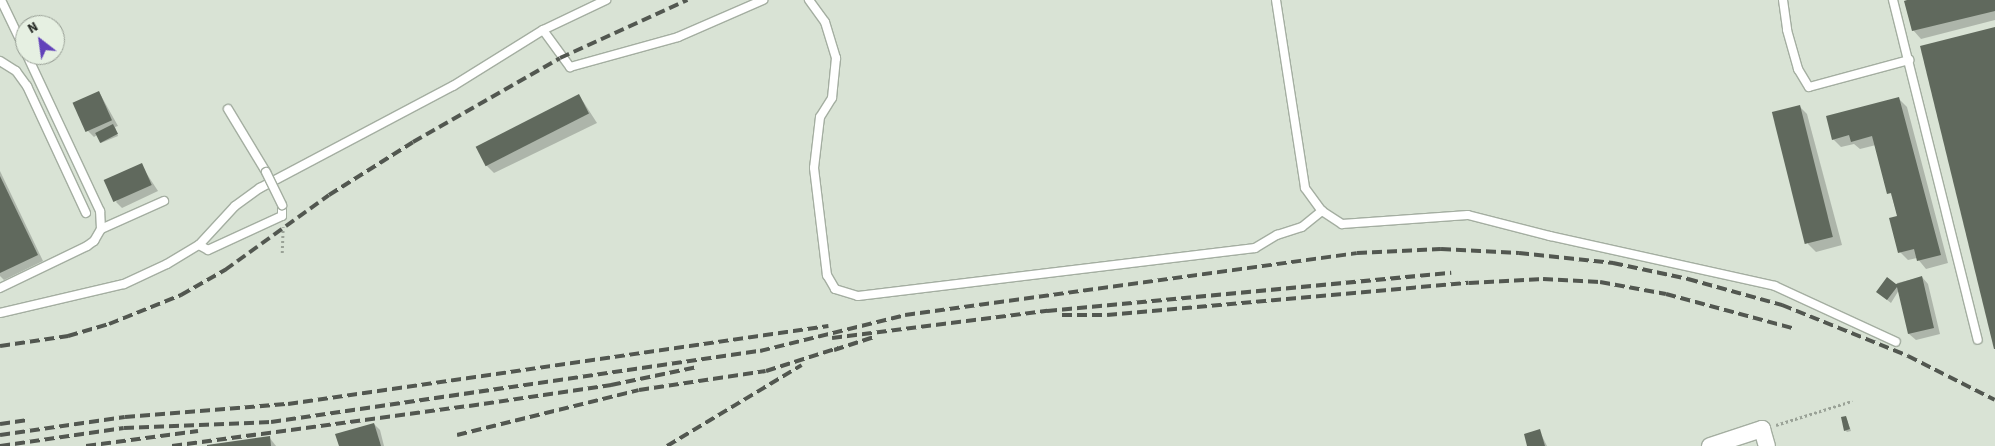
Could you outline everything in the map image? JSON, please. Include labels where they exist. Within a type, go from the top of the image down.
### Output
[{"type":"street","points":[[1710,446],[1762,429],[1767,446]]},
{"type":"lane","points":[[1,0],[15,29]]},
{"type":"lane","points":[[0,313],[124,284],[159,268],[199,244],[236,206],[260,188],[454,86],[543,30],[606,0]]},
{"type":"lane","points":[[543,30],[570,67],[678,37],[763,0]]},
{"type":"lane","points":[[810,0],[825,22],[836,58],[832,98],[820,117],[814,168],[827,275],[835,289],[858,296],[1256,248],[1276,235],[1302,227],[1322,211]]},
{"type":"lane","points":[[1276,0],[1305,188],[1322,211],[1342,224],[1468,215],[1550,236],[1776,286],[1896,342]]},
{"type":"lane","points":[[1783,0],[1796,61],[1803,81],[1809,87],[1909,60]]},
{"type":"lane","points":[[1893,0],[1978,340]]},
{"type":"lane","points":[[0,61],[16,71],[27,86],[86,213]]},
{"type":"lane","points":[[0,288],[87,246],[94,241],[101,229],[100,211],[32,65]]},
{"type":"lane","points":[[199,244],[208,250],[282,216],[282,205],[266,172],[228,109]]},
{"type":"lane","points":[[101,229],[164,201]]},
{"type":"path","points":[[282,216],[282,253]]},
{"type":"path","points":[[1762,429],[1852,402]]},
{"type":"building","points":[[1995,0],[1995,11],[1912,31],[1904,1]]},
{"type":"building","points":[[1995,27],[1995,349],[1994,349],[1920,46]]},
{"type":"building","points":[[99,91],[112,120],[86,132],[73,103]]},
{"type":"building","points":[[579,94],[589,114],[486,166],[476,147]]},
{"type":"building","points":[[1899,97],[1941,255],[1917,261],[1914,249],[1898,253],[1889,218],[1897,216],[1891,193],[1887,194],[1872,136],[1851,142],[1849,135],[1832,140],[1826,116]]},
{"type":"building","points":[[1800,105],[1833,237],[1805,244],[1772,112]]},
{"type":"building","points":[[113,124],[118,134],[100,143],[95,133]]},
{"type":"building","points":[[142,163],[152,185],[113,202],[104,180]]},
{"type":"building","points":[[0,176],[38,255],[0,273]]},
{"type":"building","points":[[1922,276],[1934,328],[1908,334],[1897,287],[1887,300],[1876,292],[1887,277],[1896,284]]},
{"type":"building","points":[[1846,416],[1850,429],[1844,431],[1841,417]]},
{"type":"building","points":[[374,423],[381,446],[339,446],[335,434]]},
{"type":"building","points":[[1540,429],[1545,446],[1527,446],[1524,434]]},
{"type":"building","points":[[270,436],[271,446],[207,446],[207,445]]},
{"type":"railway","points":[[0,346],[68,336],[109,324],[181,295],[225,270],[329,195],[413,142],[560,58],[687,0]]},
{"type":"railway","points":[[0,446],[124,428],[271,422],[760,351],[905,315],[1357,253],[1441,249],[1519,253],[1613,263],[1688,279],[1782,305],[1908,356],[1995,400]]},
{"type":"railway","points":[[832,338],[1047,311],[1451,273]]},
{"type":"railway","points":[[1062,315],[1107,315],[1469,283],[1543,279],[1600,282],[1666,294],[1792,328]]},
{"type":"railway","points":[[0,435],[125,417],[288,404],[828,326]]},
{"type":"railway","points":[[834,350],[874,337]]},
{"type":"railway","points":[[457,435],[639,390],[766,371],[838,348]]},
{"type":"railway","points":[[667,446],[802,365]]},
{"type":"railway","points":[[172,446],[611,385],[697,367]]},
{"type":"railway","points":[[0,424],[28,420]]},
{"type":"railway","points":[[86,446],[198,431]]}]
